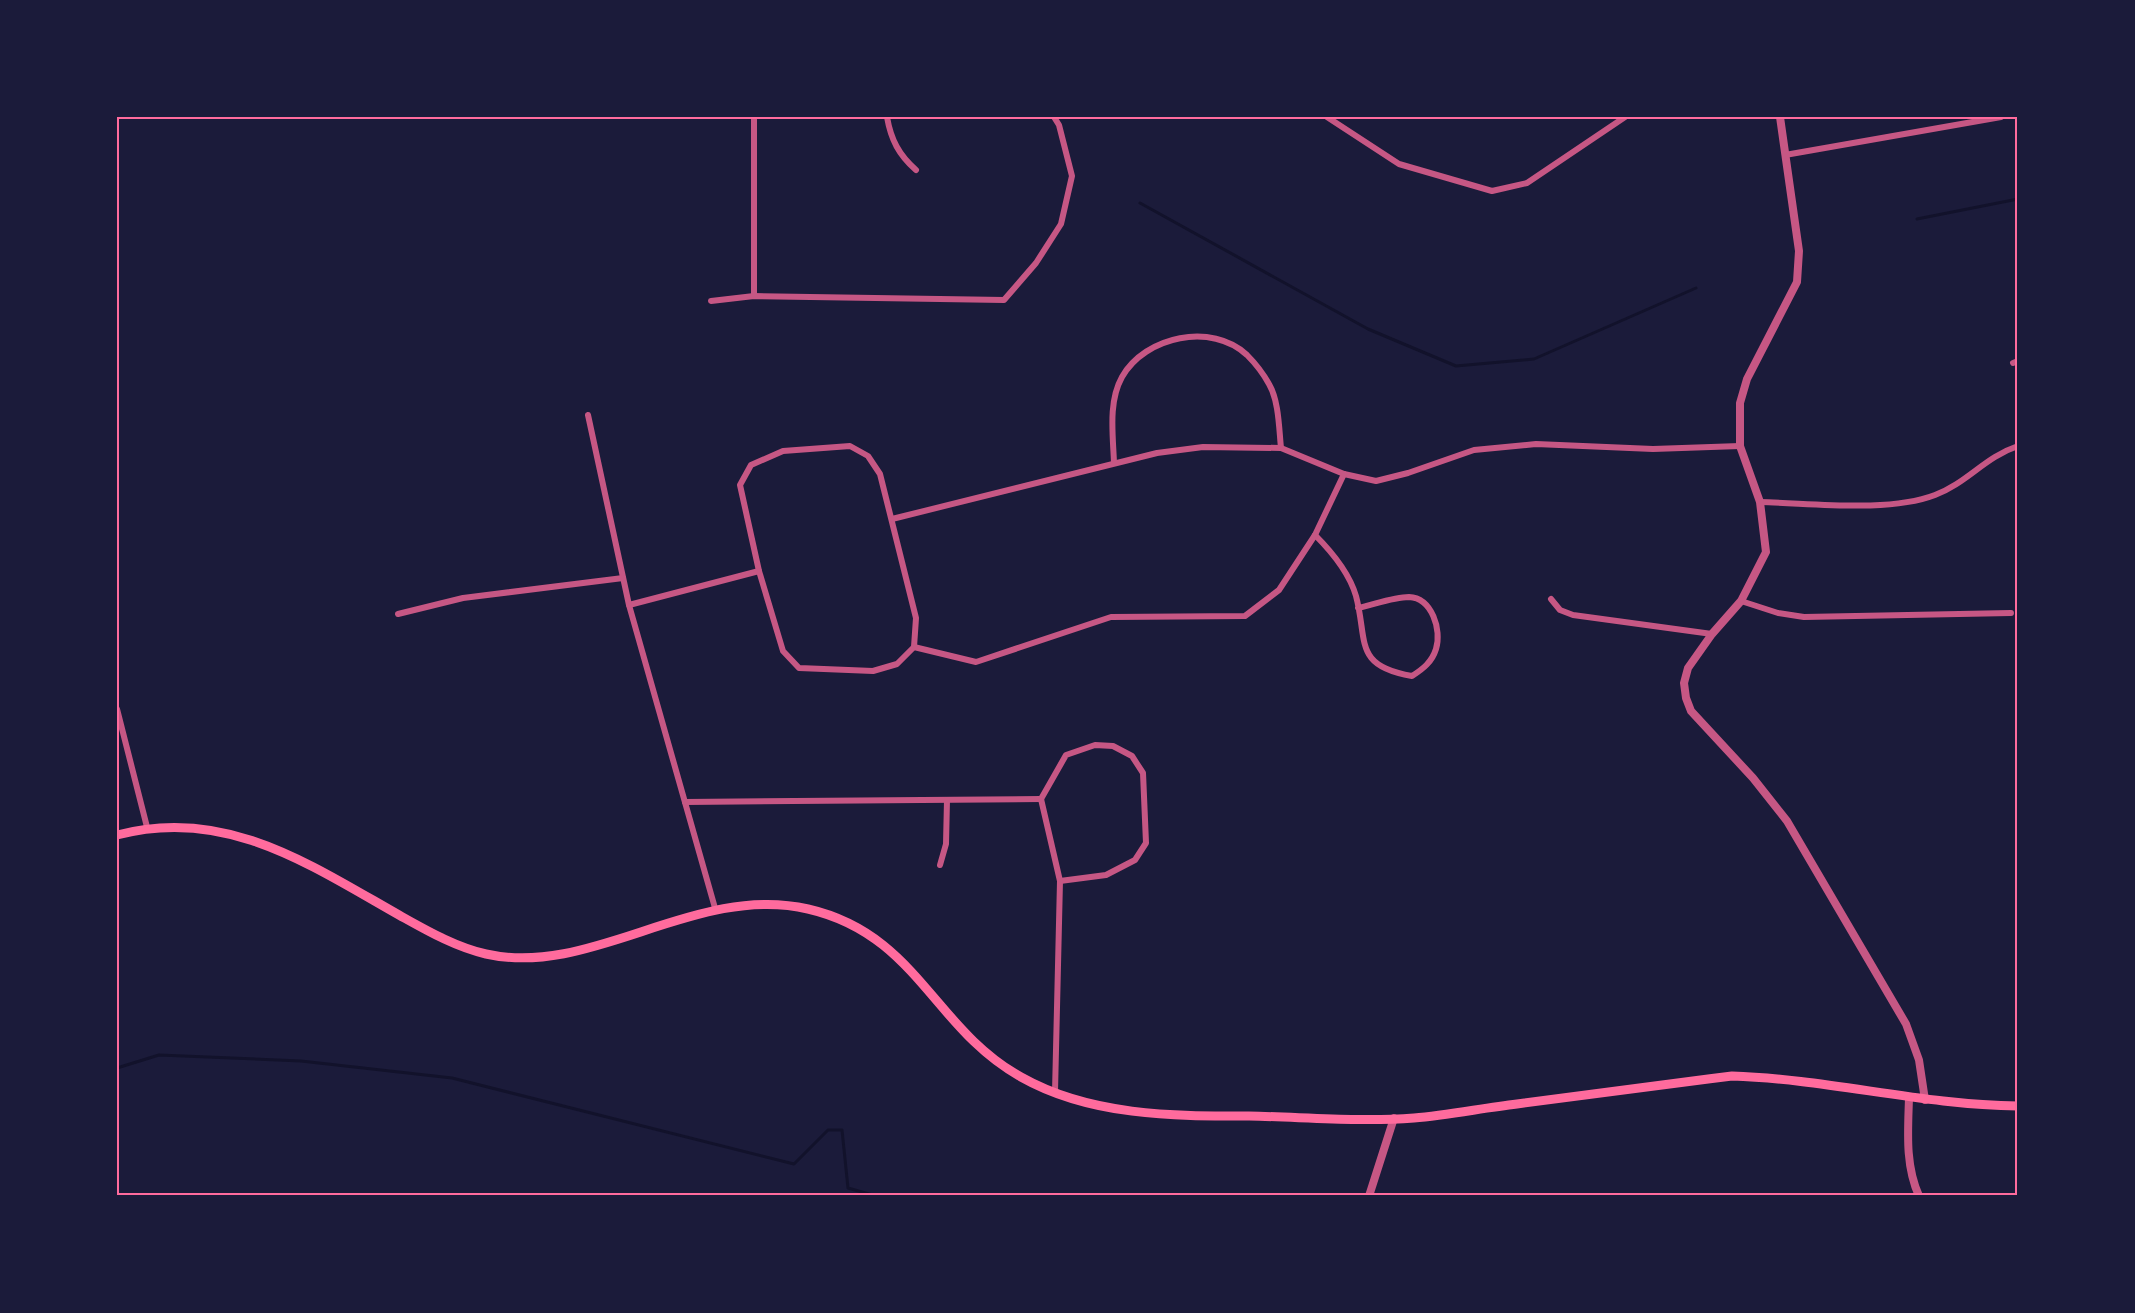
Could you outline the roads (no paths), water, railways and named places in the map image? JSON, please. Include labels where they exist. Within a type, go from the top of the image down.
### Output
[{"type":"main road","points":[[117,835],[147,827],[188,826],[223,831],[266,844],[434,934],[484,954],[516,958],[553,956],[715,908],[767,905],[804,908],[841,918],[872,935],[902,959],[963,1032],[991,1058],[1022,1078],[1055,1092],[1116,1110],[1160,1114],[1412,1118],[1732,1076],[1774,1078],[1925,1100],[2018,1106]]},
{"type":"street","points":[[754,117],[754,296]]},
{"type":"street","points":[[887,117],[890,134],[902,157],[916,170]]},
{"type":"street","points":[[711,301],[754,296],[1004,300],[1036,263],[1061,225],[1072,176],[1059,125],[1054,117]]},
{"type":"street","points":[[1327,117],[1399,165],[1492,190],[1527,183],[1625,117]]},
{"type":"street","points":[[1780,117],[1798,251],[1797,282],[1747,379],[1740,403],[1740,446],[1760,502],[1766,552],[1741,601],[1713,634],[1689,668],[1684,683],[1686,698],[1691,711],[1753,778],[1787,821],[1906,1024],[1918,1060],[1925,1100]]},
{"type":"street","points":[[1785,155],[2001,117]]},
{"type":"street","points":[[1114,463],[1114,405],[1122,377],[1150,348],[1191,336],[1221,340],[1246,354],[1270,386],[1281,448]]},
{"type":"street","points":[[588,415],[629,605],[715,908]]},
{"type":"street","points":[[892,519],[1114,463],[1203,447],[1281,448],[1344,474],[1376,481],[1408,473],[1474,450],[1536,444],[1653,449],[1740,446]]},
{"type":"street","points":[[850,446],[868,456],[880,474],[892,519],[916,618],[914,646],[897,664],[873,671],[799,668],[783,651],[759,572],[740,485],[751,465],[783,451],[850,446]]},
{"type":"street","points":[[1760,502],[1901,505],[1935,495],[1964,482],[1984,462],[2000,452],[2018,447]]},
{"type":"street","points":[[914,646],[976,662],[1111,617],[1245,616],[1279,590],[1316,535],[1344,474]]},
{"type":"street","points":[[1316,535],[1337,558],[1356,595],[1358,608],[1365,652],[1376,663],[1393,673],[1412,676],[1426,667],[1436,651],[1437,625],[1430,610],[1421,602],[1410,597],[1358,608]]},
{"type":"street","points":[[629,605],[759,572]]},
{"type":"street","points":[[398,614],[463,598],[623,578]]},
{"type":"street","points":[[1551,599],[1560,610],[1573,615],[1713,634]]},
{"type":"street","points":[[1741,601],[1778,613],[1804,617],[2011,613]]},
{"type":"street","points":[[117,709],[147,827]]},
{"type":"street","points":[[1055,1092],[1060,881],[1041,799],[1066,754],[1095,745],[1113,746],[1132,756],[1143,773],[1146,843],[1135,860],[1106,875],[1060,881]]},
{"type":"street","points":[[685,802],[1041,799]]},
{"type":"street","points":[[940,865],[946,844],[947,800]]},
{"type":"street","points":[[1909,1098],[1908,1147],[1919,1196]]},
{"type":"street","points":[[1369,1196],[1394,1118]]},
{"type":"waterway","points":[[1917,219],[2018,199]]},
{"type":"waterway","points":[[1140,203],[1368,329],[1456,366],[1534,359],[1696,288]]},
{"type":"waterway","points":[[117,1068],[159,1055],[301,1061],[452,1078],[794,1164],[828,1130],[842,1130],[848,1188],[876,1196]]}]
